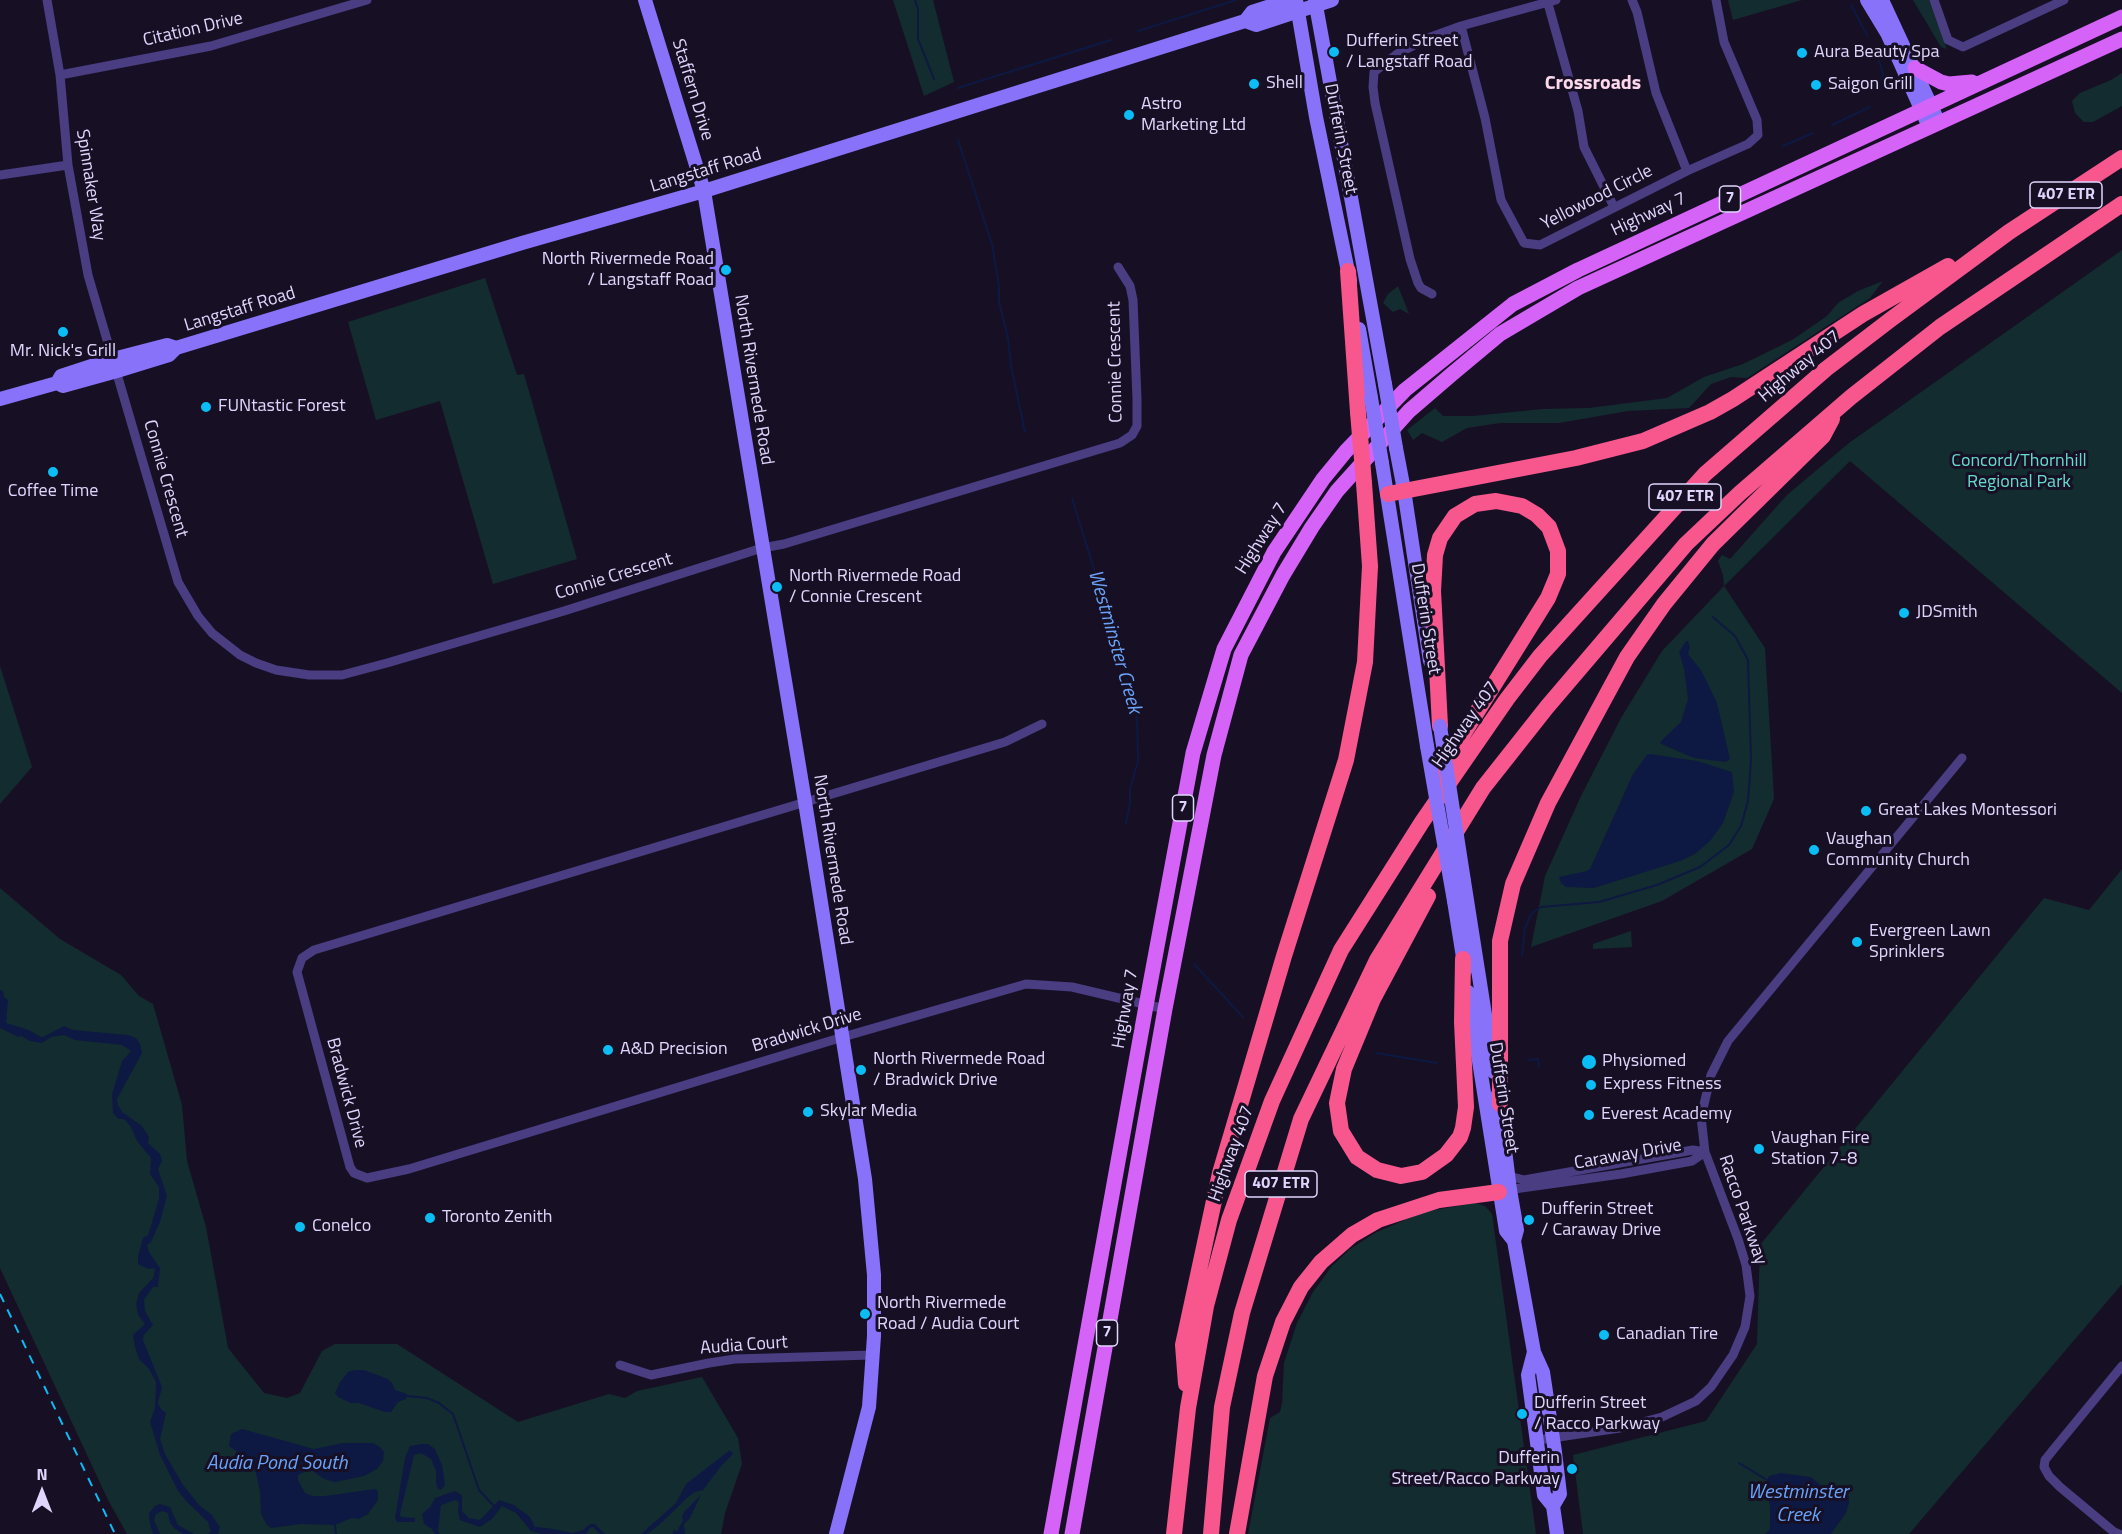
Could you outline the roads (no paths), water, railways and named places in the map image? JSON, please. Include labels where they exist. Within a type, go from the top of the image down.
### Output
[{"type":"highway","name":"Highway 407","points":[[1174,1534],[1188,1408],[1206,1306],[1226,1231],[1272,1101],[1341,950],[1422,822],[1507,699],[1540,656],[1705,474],[1826,369],[2009,232],[2122,158]]},
{"type":"highway","name":"407 ETR","points":[[1211,1534],[1222,1407],[1242,1313],[1301,1119],[1377,960],[1483,788],[1532,725],[1686,544],[1740,493],[1836,410],[1940,327],[2122,204]]},
{"type":"highway","points":[[1396,492],[1576,458],[1653,436],[1710,412],[1863,314],[2009,232]]},
{"type":"highway","points":[[1188,1408],[1183,1345],[1213,1204],[1252,1063],[1346,760],[1365,663],[1370,566],[1348,271]]},
{"type":"highway","points":[[1500,1104],[1500,941],[1513,884],[1548,803],[1627,657],[1664,604],[1713,544],[1823,436],[1836,410]]},
{"type":"highway","points":[[1422,822],[1457,744],[1548,598],[1557,574],[1558,551],[1549,527],[1537,515],[1522,506],[1496,501],[1475,504],[1455,516],[1440,538],[1435,555],[1432,591],[1440,726]]},
{"type":"highway","points":[[1436,862],[1428,896],[1373,999],[1344,1069],[1337,1103],[1341,1131],[1357,1157],[1377,1170],[1401,1176],[1422,1172],[1446,1155],[1460,1137],[1466,1107],[1462,1022],[1463,958]]},
{"type":"highway","points":[[1237,1534],[1265,1376],[1283,1322],[1301,1287],[1321,1262],[1352,1234],[1378,1220],[1439,1200],[1506,1186]]},
{"type":"main road","name":"Staffern Drive","points":[[645,0],[704,191]]},
{"type":"main road","name":"Langstaff Road","points":[[0,399],[57,383],[63,386],[115,365],[169,355],[176,348],[522,243],[704,191],[1245,21],[1256,25],[1294,4],[1332,0]]},
{"type":"main road","points":[[1867,0],[1887,33],[1934,125]]},
{"type":"main road","points":[[1882,0],[1915,68],[1925,107]]},
{"type":"main road","name":"Dufferin Street","points":[[1315,3],[1396,448],[1396,492],[1426,746],[1506,1186]]},
{"type":"main road","name":"Dufferin Street","points":[[1294,4],[1348,271],[1382,463],[1396,492],[1440,726],[1500,1104],[1506,1186],[1506,1231],[1514,1241],[1534,1352],[1543,1372],[1560,1494],[1553,1506]]},
{"type":"main road","name":"Highway 7","points":[[1051,1534],[1194,753],[1224,649],[1274,552],[1323,479],[1346,451],[1405,390],[1513,304],[1578,270],[2122,17]]},
{"type":"main road","name":"Highway 7","points":[[1072,1534],[1165,1009],[1214,755],[1241,655],[1282,575],[1337,490],[1409,411],[1500,334],[1578,288],[2122,39]]},
{"type":"main road","points":[[1915,68],[1934,80],[1949,84],[1987,81]]},
{"type":"main road","name":"North Rivermede Road","points":[[704,191],[843,1037],[869,1215],[874,1270],[873,1355],[869,1407],[836,1534]]},
{"type":"main road","name":"Dufferin Street","points":[[1534,1352],[1528,1375],[1544,1495],[1553,1506],[1557,1534]]},
{"type":"street","name":"Spinnaker Way","points":[[47,0],[60,75],[68,165],[88,275],[115,365]]},
{"type":"street","name":"Citation Drive","points":[[60,75],[211,46],[367,0]]},
{"type":"street","points":[[1632,0],[1637,12],[1656,93],[1687,171]]},
{"type":"street","name":"Yellowood Circle","points":[[1461,26],[1485,118],[1501,200],[1524,243],[1540,245],[1687,171],[1748,144],[1758,135],[1757,120],[1724,42],[1716,0]]},
{"type":"street","points":[[1934,0],[1948,40],[1963,46],[2064,0]]},
{"type":"street","points":[[1432,294],[1421,288],[1414,276],[1375,103],[1373,77],[1374,72],[1380,66],[1428,38],[1461,26],[1550,1],[1578,111],[1584,147],[1614,207]]},
{"type":"street","points":[[0,175],[68,165]]},
{"type":"street","name":"Connie Crescent","points":[[115,365],[178,582],[198,616],[212,633],[240,655],[256,663],[276,670],[342,675],[564,611],[762,548],[1116,444],[1132,435],[1137,426],[1133,300],[1130,286],[1118,267]]},
{"type":"street","name":"Bradwick Drive","points":[[1042,724],[1005,742],[325,945],[302,958],[297,972],[350,1167],[354,1173],[367,1178],[409,1169],[1026,984],[1072,987],[1165,1009]]},
{"type":"street","name":"Racco Parkway","points":[[1538,1440],[1620,1428],[1662,1417],[1696,1401],[1711,1388],[1733,1355],[1745,1327],[1750,1296],[1746,1265],[1738,1239],[1705,1152],[1701,1117],[1711,1075],[1728,1041],[1962,758]]},
{"type":"street","name":"Caraway Drive","points":[[1506,1186],[1610,1176],[1692,1161],[1705,1152]]},
{"type":"street","name":"Audia Court","points":[[620,1365],[651,1375],[735,1359],[873,1355]]},
{"type":"street","points":[[2119,1534],[2060,1487],[2044,1467],[2045,1460],[2122,1366]]},
{"type":"water","points":[[1686,641],[1690,647],[1688,654],[1701,670],[1717,703],[1730,759],[1726,762],[1694,758],[1660,742],[1681,722],[1688,699],[1679,652]]},
{"type":"water","points":[[1650,754],[1697,761],[1732,772],[1734,792],[1723,823],[1710,841],[1695,854],[1680,861],[1594,888],[1566,887],[1561,883],[1559,877],[1590,869],[1633,774]]},
{"type":"water","points":[[0,990],[8,1000],[6,1023],[29,1030],[39,1036],[43,1037],[64,1026],[73,1030],[128,1035],[136,1038],[140,1044],[142,1053],[117,1099],[118,1105],[122,1112],[142,1126],[149,1137],[148,1143],[160,1154],[162,1161],[158,1169],[167,1196],[160,1222],[151,1242],[147,1245],[160,1268],[158,1287],[153,1287],[144,1300],[145,1311],[153,1325],[144,1335],[143,1340],[162,1387],[158,1403],[166,1413],[160,1439],[165,1454],[183,1485],[200,1506],[211,1514],[220,1527],[218,1534],[208,1534],[211,1532],[208,1522],[178,1491],[160,1455],[150,1422],[155,1408],[156,1382],[149,1369],[139,1359],[135,1347],[133,1335],[145,1324],[138,1315],[136,1304],[139,1293],[153,1278],[155,1271],[154,1268],[148,1269],[138,1264],[138,1256],[143,1238],[148,1235],[150,1229],[159,1198],[159,1187],[150,1174],[151,1158],[137,1141],[131,1127],[124,1119],[118,1119],[113,1113],[112,1094],[122,1061],[131,1051],[122,1045],[75,1040],[64,1035],[51,1037],[42,1043],[18,1037],[0,1028]]},
{"type":"water","points":[[364,1370],[388,1379],[395,1390],[407,1394],[406,1399],[398,1402],[391,1412],[385,1412],[338,1397],[335,1393],[340,1382],[348,1372]]},
{"type":"water","name":"Audia Pond South","points":[[242,1429],[314,1449],[343,1443],[373,1443],[384,1452],[383,1461],[377,1469],[364,1476],[335,1482],[324,1479],[313,1471],[298,1475],[298,1480],[305,1493],[313,1496],[375,1489],[378,1491],[378,1500],[368,1514],[359,1519],[352,1518],[335,1525],[301,1524],[271,1528],[261,1514],[256,1473],[245,1457],[229,1446],[231,1434]]},
{"type":"water","points":[[428,1444],[435,1449],[442,1465],[445,1485],[441,1490],[438,1489],[436,1471],[431,1459],[421,1453],[414,1455],[400,1514],[401,1517],[415,1518],[415,1522],[397,1522],[395,1518],[405,1458],[410,1446]]},
{"type":"water","points":[[730,1450],[733,1454],[703,1490],[688,1497],[647,1534],[641,1534],[676,1503],[686,1484]]},
{"type":"water","name":"Westminster Creek","points":[[1781,1473],[1811,1477],[1822,1486],[1831,1485],[1844,1490],[1849,1497],[1849,1503],[1846,1513],[1831,1534],[1765,1534],[1770,1529],[1770,1505],[1765,1486],[1769,1476]]},
{"type":"water","points":[[455,1491],[462,1495],[462,1511],[469,1518],[480,1520],[499,1500],[514,1505],[530,1517],[535,1527],[573,1533],[583,1530],[590,1524],[595,1524],[605,1534],[600,1534],[593,1527],[586,1534],[541,1534],[531,1531],[516,1513],[502,1506],[492,1519],[480,1527],[460,1520],[459,1502],[455,1500],[441,1505],[438,1531],[440,1534],[435,1534],[424,1524],[422,1514],[435,1498]]},
{"type":"water","points":[[701,1495],[690,1518],[684,1524],[685,1534],[672,1534],[674,1530],[677,1531],[683,1521],[682,1516],[685,1511]]},
{"type":"water","points":[[160,1504],[170,1507],[178,1525],[194,1534],[183,1534],[174,1528],[170,1523],[168,1513],[162,1511],[156,1514],[154,1520],[160,1534],[153,1534],[149,1513]]},
{"type":"waterway","name":"Westminster Creek","points":[[915,0],[918,9],[918,39],[934,79]]},
{"type":"waterway","points":[[1138,31],[1236,0]]},
{"type":"waterway","points":[[1851,5],[1867,35]]},
{"type":"waterway","points":[[958,88],[1111,40]]},
{"type":"waterway","points":[[1879,61],[1883,74],[1880,90]]},
{"type":"waterway","points":[[1832,125],[1870,107]]},
{"type":"waterway","points":[[1783,146],[1813,133]]},
{"type":"waterway","name":"Westminster Creek","points":[[958,140],[992,244],[999,286],[999,302],[1025,432]]},
{"type":"waterway","name":"Westminster Creek","points":[[1072,498],[1100,589],[1106,617],[1127,679],[1130,697],[1137,713],[1138,761],[1130,789],[1126,823]]},
{"type":"waterway","points":[[1522,956],[1525,928],[1531,914],[1541,907],[1599,902],[1657,885],[1700,867],[1729,845],[1741,826],[1748,801],[1751,760],[1748,660],[1735,636],[1713,617]]},
{"type":"waterway","name":"Westminster Creek","points":[[1194,964],[1243,1017]]},
{"type":"waterway","name":"Westminster Creek","points":[[1376,1053],[1437,1063]]},
{"type":"waterway","name":"Westminster Creek","points":[[1528,1060],[1538,1059],[1539,1067]]},
{"type":"waterway","points":[[407,1396],[427,1398],[439,1403],[453,1414],[479,1490],[494,1506]]},
{"type":"waterway","name":"Westminster Creek","points":[[1739,1463],[1767,1480]]},
{"type":"waterway","points":[[335,1525],[336,1534]]},
{"type":"railway","points":[[0,1294],[115,1534]]},
{"type":"place","name":"Dufferin Street / Langstaff Road","points":[[1334,52]]},
{"type":"place","name":"Aura Beauty Spa","points":[[1802,53]]},
{"type":"place","name":"Shell","points":[[1254,84]]},
{"type":"place","name":"Saigon Grill","points":[[1816,85]]},
{"type":"place","name":"Astro Marketing Ltd","points":[[1129,115]]},
{"type":"place","name":"North Rivermede Road / Langstaff Road","points":[[726,270]]},
{"type":"place","name":"Mr. Nick's Grill","points":[[63,332]]},
{"type":"place","name":"FUNtastic Forest","points":[[206,407]]},
{"type":"place","name":"Coffee Time","points":[[53,472]]},
{"type":"place","name":"North Rivermede Road / Connie Crescent","points":[[777,587]]},
{"type":"place","name":"JDSmith","points":[[1904,613]]},
{"type":"place","name":"Great Lakes Montessori","points":[[1866,811]]},
{"type":"place","name":"Vaughan Community Church","points":[[1814,850]]},
{"type":"place","name":"Evergreen Lawn Sprinklers","points":[[1857,942]]},
{"type":"place","name":"A&D Precision","points":[[608,1050]]},
{"type":"place","name":"Physiomed","points":[[1589,1062]]},
{"type":"place","name":"North Rivermede Road / Bradwick Drive","points":[[861,1070]]},
{"type":"place","name":"Express Fitness","points":[[1591,1085]]},
{"type":"place","name":"Skylar Media","points":[[808,1112]]},
{"type":"place","name":"Everest Academy","points":[[1589,1115]]},
{"type":"place","name":"Vaughan Fire Station 7-8","points":[[1759,1149]]},
{"type":"place","name":"Toronto Zenith","points":[[430,1218]]},
{"type":"place","name":"Dufferin Street / Caraway Drive","points":[[1529,1220]]},
{"type":"place","name":"Conelco","points":[[300,1227]]},
{"type":"place","name":"North Rivermede Road / Audia Court","points":[[865,1314]]},
{"type":"place","name":"Canadian Tire","points":[[1604,1335]]},
{"type":"place","name":"Dufferin Street / Racco Parkway","points":[[1522,1414]]},
{"type":"place","name":"Dufferin Street/Racco Parkway","points":[[1572,1469]]},
{"type":"district","name":"Crossroads","points":[[1593,84]]},
{"type":"park label","name":"Concord/Thornhill Regional Park","points":[[2019,472]]}]
